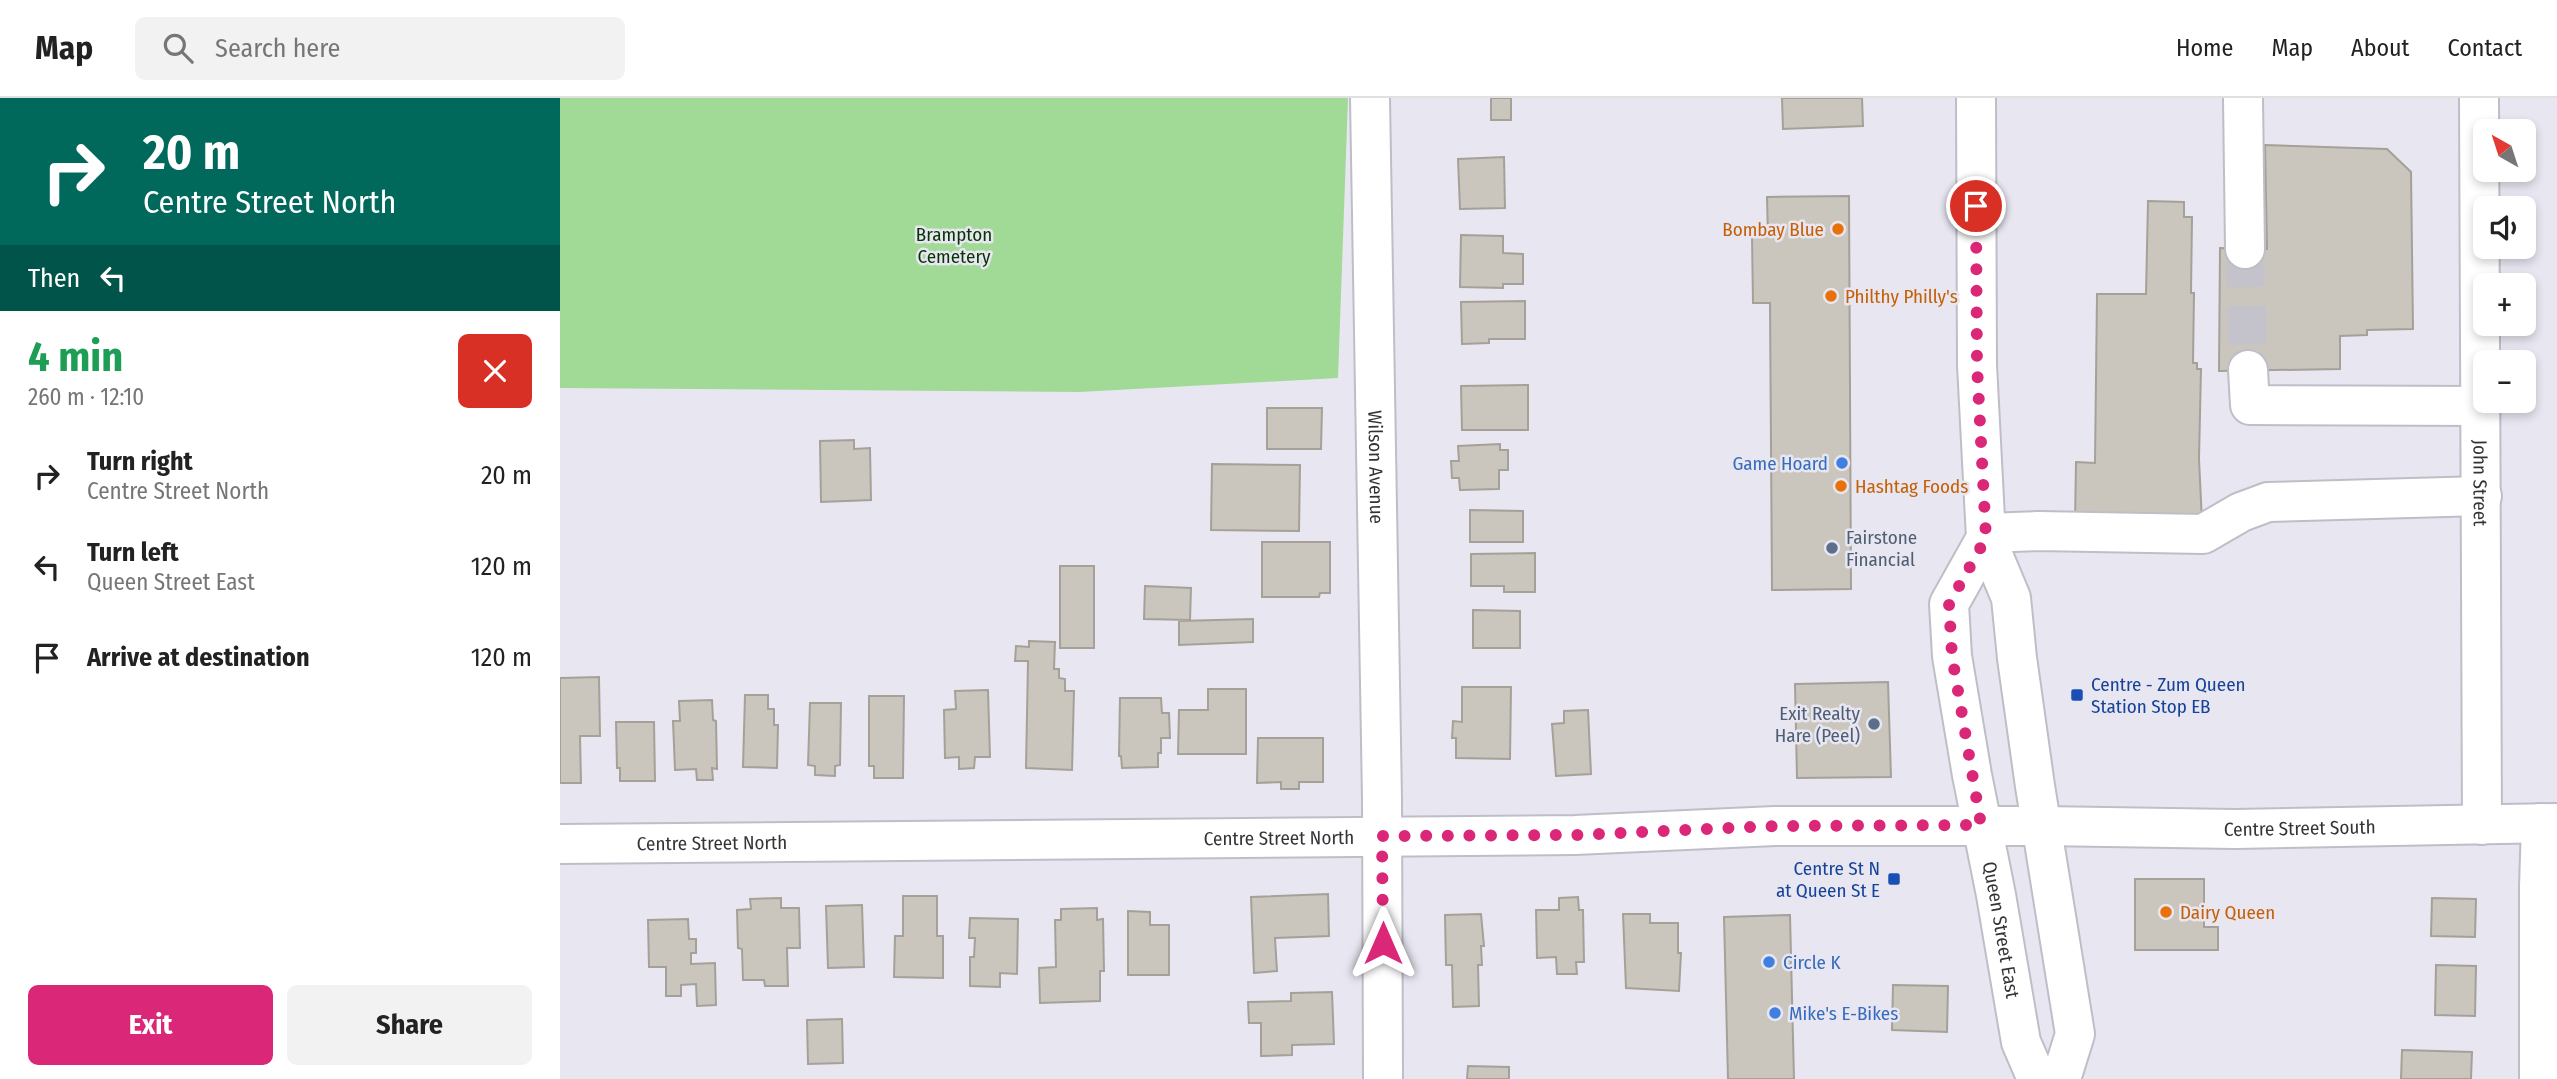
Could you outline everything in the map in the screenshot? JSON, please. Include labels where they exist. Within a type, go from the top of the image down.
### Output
[{"type":"street","name":"Wilson Avenue","points":[[1370,98],[1384,1079]]},
{"type":"street","points":[[1976,98],[1977,365],[1986,535],[2011,598],[2017,658],[2075,1034],[2061,1079]]},
{"type":"street","points":[[2243,98],[2245,249]]},
{"type":"street","name":"John Street","points":[[2479,98],[2481,350]]},
{"type":"street","points":[[2248,370],[2250,405],[2473,407]]},
{"type":"street","name":"John Street","points":[[2481,413],[2482,825]]},
{"type":"street","points":[[1986,535],[2038,531],[2203,534],[2241,512],[2268,502],[2482,496]]},
{"type":"street","name":"Queen Street East","points":[[1986,535],[1949,604],[1952,656],[2021,1042],[2037,1079]]},
{"type":"street","points":[[2539,1079],[2539,887],[2549,823]]},
{"type":"street","name":"Centre Street South","points":[[2042,825],[2235,829],[2549,823]]},
{"type":"street","name":"Centre Street North","points":[[560,844],[1575,835],[1775,826],[2042,825]]},
{"type":"green space","name":"Brampton Cemetery","points":[[560,98],[1348,98],[1338,378],[1080,392],[560,388]]},
{"type":"building","points":[[1491,98],[1511,98],[1511,120],[1491,120]]},
{"type":"building","points":[[1782,98],[1862,98],[1863,126],[1783,129]]},
{"type":"building","points":[[2265,145],[2387,149],[2411,172],[2413,329],[2367,330],[2367,335],[2340,336],[2340,369],[2219,371],[2220,248],[2267,249]]},
{"type":"building","points":[[1504,157],[1505,208],[1460,209],[1458,159]]},
{"type":"building","points":[[1849,196],[1851,589],[1772,590],[1770,303],[1753,303],[1752,236],[1768,236],[1767,197]]},
{"type":"building","points":[[2148,201],[2184,202],[2184,217],[2192,217],[2193,363],[2197,363],[2197,369],[2201,369],[2199,459],[2202,522],[2075,523],[2076,462],[2095,463],[2097,294],[2146,294]]},
{"type":"building","points":[[1461,235],[1503,236],[1503,253],[1523,254],[1523,284],[1503,284],[1503,288],[1460,287]]},
{"type":"building","points":[[1525,301],[1525,339],[1489,339],[1489,343],[1462,344],[1461,302]]},
{"type":"building","points":[[1528,385],[1528,430],[1462,430],[1461,386]]},
{"type":"building","points":[[1267,408],[1322,408],[1321,449],[1267,449]]},
{"type":"building","points":[[854,440],[854,449],[870,448],[871,500],[821,502],[820,441]]},
{"type":"building","points":[[1500,444],[1500,450],[1508,450],[1508,470],[1499,470],[1499,489],[1460,490],[1459,478],[1452,478],[1451,461],[1459,461],[1458,446]]},
{"type":"building","points":[[1212,464],[1300,465],[1299,531],[1211,530]]},
{"type":"building","points":[[1470,510],[1523,511],[1523,542],[1470,542]]},
{"type":"building","points":[[1262,542],[1330,542],[1330,593],[1320,593],[1319,597],[1262,597]]},
{"type":"building","points":[[1535,553],[1535,592],[1504,592],[1504,586],[1471,586],[1471,554]]},
{"type":"building","points":[[1060,566],[1094,566],[1094,648],[1060,648]]},
{"type":"building","points":[[1145,586],[1191,588],[1190,620],[1144,619]]},
{"type":"building","points":[[1473,610],[1520,611],[1520,648],[1473,648]]},
{"type":"building","points":[[1253,619],[1253,642],[1179,645],[1179,621]]},
{"type":"building","points":[[1029,641],[1055,642],[1054,669],[1059,669],[1059,678],[1065,679],[1065,691],[1074,691],[1072,770],[1026,768],[1028,661],[1015,661],[1016,646],[1029,647]]},
{"type":"building","points":[[599,677],[600,736],[580,736],[581,783],[560,783],[560,678]]},
{"type":"building","points":[[1888,682],[1891,777],[1797,778],[1795,684]]},
{"type":"building","points":[[1462,687],[1511,687],[1510,759],[1456,758],[1456,738],[1452,738],[1453,721],[1462,722]]},
{"type":"building","points":[[1208,689],[1246,689],[1246,754],[1178,754],[1179,710],[1208,710]]},
{"type":"building","points":[[988,690],[990,757],[975,757],[974,768],[959,769],[959,757],[945,758],[944,710],[956,709],[955,691]]},
{"type":"building","points":[[745,695],[768,695],[768,709],[774,709],[774,725],[778,725],[777,768],[743,767]]},
{"type":"building","points":[[869,696],[904,696],[903,778],[874,778],[874,766],[869,766]]},
{"type":"building","points":[[1120,698],[1161,698],[1162,713],[1169,713],[1170,738],[1161,738],[1158,767],[1122,768],[1119,756]]},
{"type":"building","points":[[712,700],[713,720],[716,721],[717,769],[712,768],[713,780],[697,780],[696,769],[675,770],[673,721],[680,721],[679,701]]},
{"type":"building","points":[[810,703],[841,703],[840,765],[835,766],[835,776],[815,775],[815,766],[808,765]]},
{"type":"building","points":[[1588,710],[1591,774],[1556,776],[1552,724],[1564,723],[1564,711]]},
{"type":"building","points":[[616,722],[654,722],[655,781],[620,781],[620,768],[617,768]]},
{"type":"building","points":[[1258,738],[1323,738],[1323,782],[1299,782],[1299,789],[1281,789],[1281,782],[1257,783]]},
{"type":"building","points":[[2135,879],[2204,879],[2204,927],[2218,927],[2218,950],[2135,950]]},
{"type":"building","points":[[1328,894],[1329,936],[1275,938],[1277,971],[1254,973],[1251,897]]},
{"type":"building","points":[[903,896],[937,896],[937,936],[943,936],[943,978],[894,977],[895,936],[903,936]]},
{"type":"building","points":[[1578,897],[1579,910],[1583,910],[1584,962],[1576,962],[1577,974],[1557,974],[1556,957],[1537,958],[1536,910],[1559,910],[1559,898]]},
{"type":"building","points":[[781,898],[781,908],[799,908],[800,948],[787,948],[788,986],[765,986],[764,980],[743,980],[742,949],[738,948],[737,910],[751,909],[750,899]]},
{"type":"building","points":[[2432,898],[2476,899],[2475,937],[2431,936]]},
{"type":"building","points":[[862,905],[864,967],[828,968],[826,906]]},
{"type":"building","points":[[1097,908],[1097,920],[1103,919],[1104,971],[1100,971],[1100,1001],[1040,1003],[1039,968],[1056,967],[1055,920],[1061,920],[1061,909]]},
{"type":"building","points":[[1128,911],[1150,912],[1150,925],[1169,925],[1169,975],[1128,975]]},
{"type":"building","points":[[1481,914],[1484,946],[1481,946],[1482,965],[1478,965],[1479,1006],[1453,1007],[1452,965],[1446,965],[1445,915]]},
{"type":"building","points":[[1623,914],[1650,914],[1650,923],[1678,923],[1678,953],[1681,953],[1679,991],[1626,988]]},
{"type":"building","points":[[1790,915],[1794,1079],[1728,1079],[1724,917]]},
{"type":"building","points":[[970,918],[1018,919],[1017,974],[1000,973],[1000,987],[970,986],[970,957],[974,957],[975,938],[969,938]]},
{"type":"building","points":[[688,919],[689,939],[696,939],[696,953],[691,953],[691,964],[715,963],[716,1005],[697,1006],[696,984],[681,985],[681,996],[666,996],[666,967],[649,967],[648,920]]},
{"type":"building","points":[[2436,965],[2476,966],[2475,1016],[2435,1015]]},
{"type":"building","points":[[1893,985],[1948,986],[1947,1032],[1892,1030]]},
{"type":"building","points":[[1332,992],[1334,1044],[1292,1045],[1292,1055],[1261,1056],[1261,1023],[1249,1023],[1248,1002],[1291,1001],[1291,993]]},
{"type":"building","points":[[842,1019],[843,1063],[808,1064],[807,1020]]},
{"type":"building","points":[[2402,1050],[2472,1052],[2471,1079],[2401,1079]]},
{"type":"building","points":[[1468,1066],[1509,1067],[1509,1079],[1467,1079]]},
{"type":"tunnel","points":[[2245,249],[2248,370]]},
{"type":"place","name":"Bombay Blue","points":[[1838,229]]},
{"type":"place","name":"Philthy Philly's","points":[[1831,296]]},
{"type":"place","name":"Game Hoard","points":[[1842,463]]},
{"type":"place","name":"Hashtag Foods","points":[[1841,486]]},
{"type":"place","name":"Fairstone Financial","points":[[1832,548]]},
{"type":"place","name":"Centre - Zum Queen Station Stop EB","points":[[2077,695]]},
{"type":"place","name":"Exit Realty Hare (Peel)","points":[[1874,724]]},
{"type":"place","name":"Centre St N at Queen St E","points":[[1894,879]]},
{"type":"place","name":"Dairy Queen","points":[[2166,912]]},
{"type":"place","name":"Circle K","points":[[1769,962]]},
{"type":"place","name":"Mike's E-Bikes","points":[[1775,1013]]},
{"type":"route","points":[[1383,943],[1382,836],[1575,835],[1775,826],[1981,825],[1952,656],[1949,604],[1986,538],[1977,365],[1976,206]]}]
